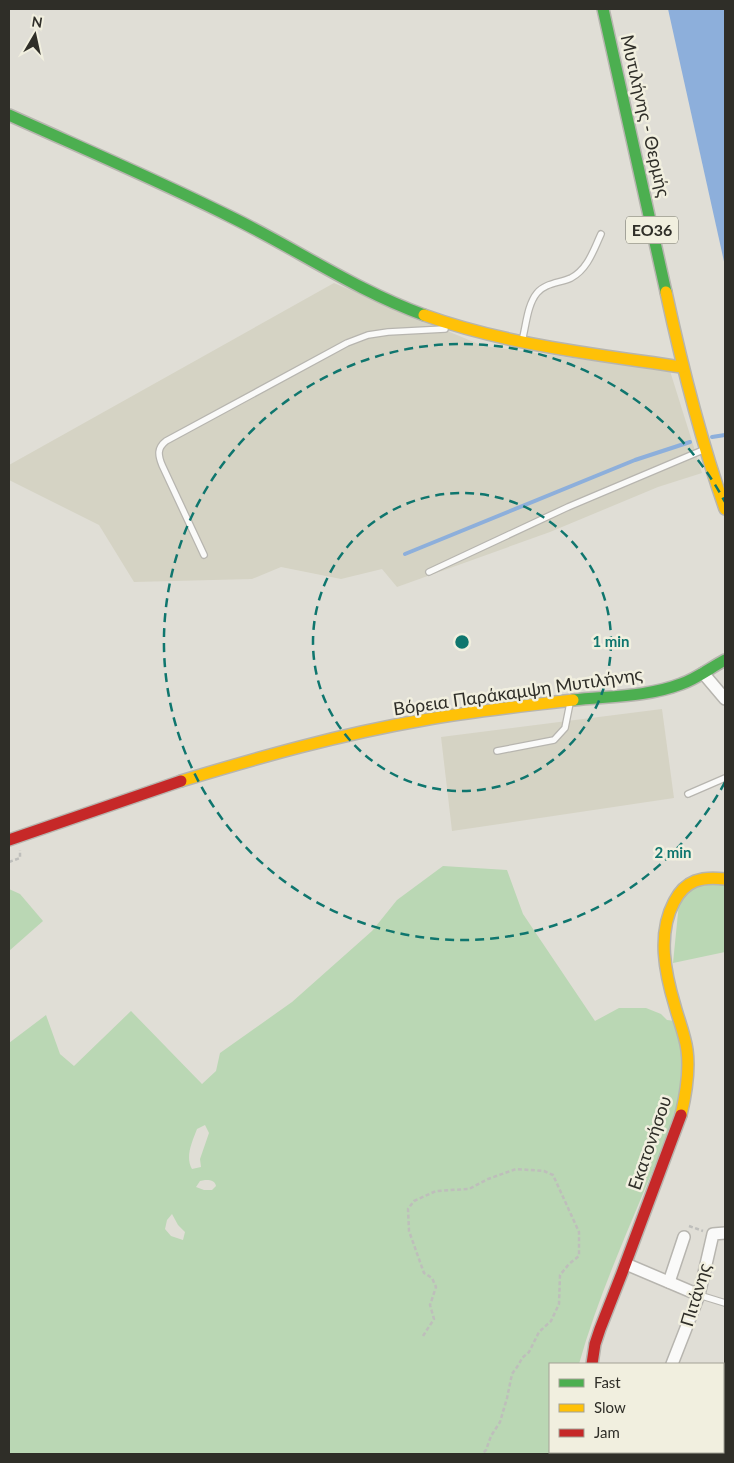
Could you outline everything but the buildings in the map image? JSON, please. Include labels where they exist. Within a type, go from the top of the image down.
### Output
[{"type":"main road","name":"Μυτιλήνης - Θερμής","points":[[603,9],[682,367],[709,464],[725,509]]},
{"type":"main road","points":[[9,115],[230,216],[359,287],[400,307],[459,328],[522,343],[682,367]]},
{"type":"main road","name":"Μυτιλήνης - Θερμής","points":[[709,464],[725,490]]},
{"type":"main road","name":"Βόρεια Παράκαμψη Μυτιλήνης","points":[[714,666],[725,652]]},
{"type":"main road","name":"Βόρεια Παράκαμψη Μυτιλήνης","points":[[9,840],[219,768],[330,740],[452,715],[512,706],[651,692],[677,685],[725,660]]},
{"type":"main road","name":"Εκατονήσου","points":[[592,1363],[596,1339],[680,1121],[687,1082],[688,1048],[680,1016],[672,996],[664,954],[667,922],[671,906],[686,884],[700,878],[712,876],[725,879]]},
{"type":"street","points":[[703,673],[725,699]]},
{"type":"street","points":[[669,1282],[686,1231]]},
{"type":"street","name":"Πιτάνης","points":[[672,1363],[721,1234]]},
{"type":"street","points":[[626,1264],[699,1295]]},
{"type":"lane","points":[[522,343],[532,301],[536,294],[546,286],[572,277],[581,270],[588,262],[601,234]]},
{"type":"lane","points":[[204,555],[162,465],[159,450],[166,440],[347,342],[368,335],[388,332],[459,328]]},
{"type":"lane","points":[[429,572],[568,507],[705,449]]},
{"type":"lane","points":[[497,751],[554,740],[565,728],[571,701]]},
{"type":"lane","points":[[688,794],[725,778]]},
{"type":"lane","points":[[699,1295],[725,1303]]},
{"type":"path","points":[[423,1336],[434,1319],[430,1305],[436,1287],[432,1278],[424,1273],[409,1231],[408,1209],[414,1201],[436,1191],[469,1189],[488,1179],[516,1169],[544,1171],[553,1175],[580,1232],[579,1256],[569,1264],[560,1276],[559,1304],[551,1321],[539,1332],[529,1352],[522,1358],[512,1374],[500,1422],[491,1436],[486,1450],[482,1454]]},
{"type":"path","points":[[686,1231],[721,1234]]},
{"type":"shaded area","points":[[334,283],[483,346],[670,371],[702,473],[658,487],[550,532],[397,587],[382,569],[341,579],[281,567],[252,579],[134,582],[99,525],[9,480],[9,465]]},
{"type":"shaded area","points":[[662,709],[674,798],[452,831],[441,737]]},
{"type":"green space","points":[[443,866],[507,870],[523,914],[595,1021],[619,1008],[646,1008],[661,1014],[667,1020],[675,1021],[681,1052],[682,1077],[670,1128],[608,1279],[592,1321],[579,1363],[549,1363],[549,1453],[557,1454],[9,1454],[9,1043],[46,1015],[60,1054],[74,1066],[131,1011],[202,1084],[216,1071],[220,1053],[292,1002],[372,931],[397,900]],"holes":[[[205,1125],[209,1133],[200,1159],[201,1167],[192,1169],[189,1154],[197,1129]],[[200,1181],[212,1181],[216,1186],[212,1190],[196,1187]],[[172,1214],[178,1225],[185,1232],[183,1240],[171,1236],[165,1229],[167,1220]]]},
{"type":"green space","points":[[693,884],[725,885],[725,952],[673,963],[679,903]]},
{"type":"green space","points":[[9,889],[20,894],[43,921],[9,951]]},
{"type":"water","points":[[668,9],[725,9],[725,266]]},
{"type":"waterway","points":[[712,437],[725,435]]},
{"type":"waterway","points":[[405,554],[635,460],[690,442]]},
{"type":"traffic: fast","points":[[603,9],[666,292]]},
{"type":"traffic: fast","points":[[9,115],[202,203],[253,228],[349,281],[424,315]]},
{"type":"traffic: fast","points":[[573,700],[641,694],[668,688],[692,679],[725,660]]},
{"type":"traffic: slow","points":[[666,292],[692,402],[707,456],[725,509]]},
{"type":"traffic: slow","points":[[424,315],[487,334],[519,341],[584,353],[682,367]]},
{"type":"traffic: slow","points":[[181,781],[241,763],[362,732],[460,714],[573,700]]},
{"type":"traffic: slow","points":[[681,1115],[687,1083],[688,1058],[685,1039],[668,980],[664,954],[666,927],[674,902],[689,884],[709,878],[725,879]]},
{"type":"traffic: jam","points":[[9,840],[181,781]]},
{"type":"traffic: jam","points":[[592,1363],[600,1329],[681,1115]]}]
